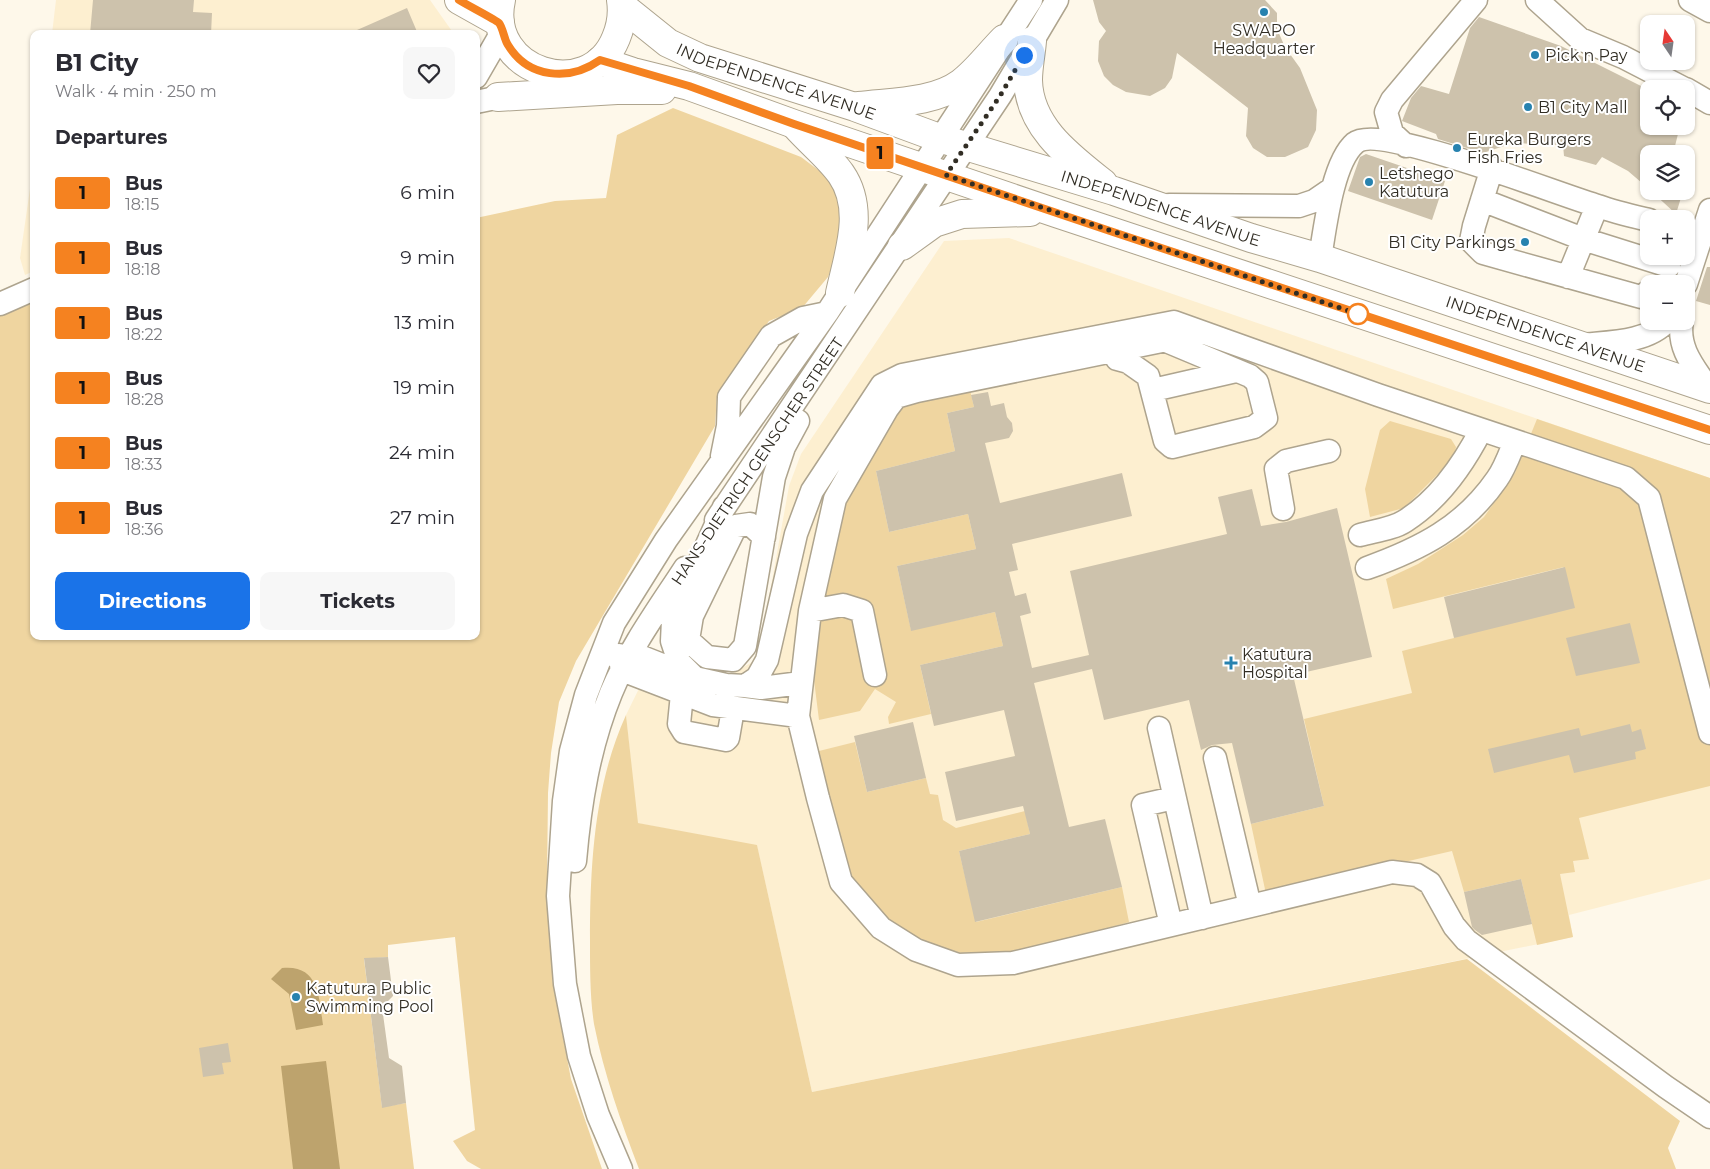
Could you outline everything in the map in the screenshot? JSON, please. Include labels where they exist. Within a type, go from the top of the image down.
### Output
[{"type":"main road","name":"INDEPENDENCE AVENUE","points":[[459,0],[501,18],[507,44],[526,64],[552,74],[590,66],[713,95],[1056,213],[1710,430]]},
{"type":"main road","name":"INDEPENDENCE AVENUE","points":[[590,66],[613,45],[621,26],[621,3]]},
{"type":"main road","name":"INDEPENDENCE AVENUE","points":[[621,3],[668,43],[700,58],[855,107],[939,138],[1114,191],[1251,238],[1320,258],[1577,346],[1709,388]]},
{"type":"main road","points":[[855,107],[940,94],[960,84],[1004,39]]},
{"type":"main road","points":[[1032,41],[1028,81],[1035,110],[1046,132],[1078,163],[1114,191]]},
{"type":"main road","points":[[487,100],[625,90],[657,90],[713,95]]},
{"type":"main road","points":[[794,124],[841,174],[850,198],[855,222],[834,303]]},
{"type":"main road","points":[[902,246],[934,223],[962,214],[996,211],[1056,213]]},
{"type":"street","name":"HANS-DIETRICH GENSCHER STREET","points":[[621,1169],[598,1114],[581,1064],[563,964],[558,896],[564,801],[571,751],[586,695],[614,623],[666,540],[834,303],[939,138],[1031,0]]},
{"type":"street","name":"HANS-DIETRICH GENSCHER STREET","points":[[563,964],[584,781],[596,736],[624,660],[724,507],[902,246],[946,175],[1000,96],[1057,0]]},
{"type":"street","points":[[1406,146],[1392,133],[1386,112],[1392,100],[1476,0]]},
{"type":"street","points":[[1537,0],[1580,39],[1623,57],[1668,80]]},
{"type":"street","points":[[1690,0],[1710,11]]},
{"type":"street","points":[[480,68],[501,18]]},
{"type":"street","points":[[487,100],[536,89],[590,66]]},
{"type":"street","points":[[1695,94],[1710,102]]},
{"type":"street","points":[[1320,258],[1333,188],[1343,163],[1355,144],[1364,139],[1374,139],[1406,146],[1492,168],[1597,206],[1640,218]]},
{"type":"street","points":[[1492,168],[1471,241],[1483,253],[1640,297]]},
{"type":"street","points":[[1155,205],[1299,206],[1314,201],[1333,188]]},
{"type":"street","points":[[1482,200],[1583,238],[1680,266],[1710,210]]},
{"type":"street","points":[[1568,277],[1597,206]]},
{"type":"street","points":[[0,304],[30,291]]},
{"type":"street","points":[[719,466],[726,445],[729,397],[771,336],[834,303]]},
{"type":"street","points":[[764,537],[750,524],[736,526],[692,616],[688,640],[707,657],[733,660],[745,646],[764,537],[774,477],[784,447],[849,322]]},
{"type":"street","points":[[745,686],[757,678],[768,660],[775,636],[796,534],[812,491],[882,385],[902,375],[1174,322],[1481,430],[1626,478],[1649,498],[1710,733]]},
{"type":"street","points":[[1577,346],[1648,334],[1656,330]]},
{"type":"street","points":[[1682,330],[1681,341],[1686,356],[1709,388]]},
{"type":"street","points":[[1201,333],[917,391],[896,397],[835,498],[810,611],[801,683],[798,716],[818,798],[842,882],[881,928],[916,950],[958,965],[1013,963],[1392,872],[1416,875],[1430,883],[1454,926],[1466,940],[1666,1087],[1710,1117]]},
{"type":"street","points":[[1117,359],[1142,370],[1148,376],[1165,441],[1172,447],[1254,427],[1266,418],[1257,382],[1164,340]]},
{"type":"street","points":[[1153,390],[1236,371]]},
{"type":"street","points":[[1360,536],[1404,522],[1438,493],[1460,467],[1481,430]]},
{"type":"street","points":[[1368,568],[1410,552],[1448,529],[1472,510],[1498,478],[1515,441]]},
{"type":"street","points":[[1284,509],[1276,469],[1286,461],[1329,451]]},
{"type":"street","points":[[693,684],[679,662],[672,641],[673,620],[724,507]]},
{"type":"street","points":[[810,611],[843,605],[862,612],[875,675]]},
{"type":"street","points":[[614,623],[624,660]]},
{"type":"street","points":[[707,657],[693,684],[678,724],[684,732],[726,740],[728,738],[733,709]]},
{"type":"street","points":[[624,660],[693,684],[733,709],[798,716]]},
{"type":"street","points":[[586,695],[624,660]]},
{"type":"street","points":[[693,684],[761,688],[801,683]]},
{"type":"street","points":[[1159,728],[1202,918]]},
{"type":"street","points":[[1215,758],[1250,906]]},
{"type":"street","points":[[1171,925],[1143,805],[1174,798]]},
{"type":"shaded area","points":[[56,0],[430,0],[451,30],[52,30]]},
{"type":"shaded area","points":[[673,108],[801,157],[829,178],[840,197],[844,225],[839,249],[828,277],[802,308],[769,321],[717,396],[715,426],[576,661],[559,702],[551,753],[548,793],[547,883],[553,985],[571,1079],[602,1169],[481,1169],[467,1161],[453,1141],[475,1130],[455,937],[388,945],[388,957],[364,959],[382,1107],[406,1103],[414,1169],[0,1169],[0,304],[26,292],[30,306],[30,640],[480,640],[480,217],[555,201],[606,198],[617,135]]},
{"type":"shaded area","points":[[30,189],[30,273],[25,275],[20,258]]},
{"type":"shaded area","name":"Katutura Hospital","points":[[1009,238],[1710,478],[1710,879],[1569,915],[1573,937],[812,1092],[757,846],[637,823],[626,715],[658,650],[714,673],[729,675],[758,659],[789,486],[801,454],[944,241]]},
{"type":"shaded area","points":[[970,390],[974,407],[947,413],[955,451],[876,471],[889,532],[968,514],[976,549],[897,566],[911,630],[995,612],[1003,646],[920,665],[931,714],[889,724],[888,717],[896,702],[875,689],[860,711],[819,720],[813,672],[820,600],[843,504],[889,420],[901,407],[918,401]]},
{"type":"shaded area","points":[[1537,419],[1710,478],[1710,786],[1579,818],[1589,859],[1573,861],[1575,872],[1560,874],[1573,937],[1537,945],[1521,879],[1464,892],[1452,851],[1266,894],[1251,824],[1324,806],[1304,719],[1412,693],[1402,651],[1454,638],[1564,567],[1393,609],[1386,579],[1418,564],[1463,535],[1484,517],[1515,473]]},
{"type":"shaded area","points":[[1390,421],[1451,439],[1456,447],[1454,458],[1404,508],[1370,517],[1365,489],[1380,430]]},
{"type":"shaded area","points":[[626,715],[638,823],[757,845],[812,1092],[1467,959],[1680,1121],[1668,1148],[1676,1169],[639,1169],[619,1116],[603,1061],[594,1024],[590,983],[591,884],[596,826],[607,769]]},
{"type":"shaded area","points":[[855,742],[867,792],[926,778],[930,794],[938,795],[943,820],[956,828],[1025,811],[1030,834],[959,851],[976,922],[1122,887],[1129,922],[1012,956],[961,953],[920,941],[886,923],[853,879],[839,849],[815,752]]},
{"type":"shaded area","points":[[282,968],[295,968],[311,977],[318,994],[323,1025],[296,1030],[289,994],[271,979]]},
{"type":"shaded area","points":[[326,1061],[340,1169],[293,1169],[281,1066]]},
{"type":"building","points":[[93,0],[194,0],[193,12],[212,13],[211,30],[90,30]]},
{"type":"building","points":[[1093,0],[1265,0],[1277,13],[1277,29],[1285,47],[1300,68],[1317,110],[1316,130],[1308,147],[1285,157],[1267,157],[1253,148],[1246,136],[1248,108],[1177,53],[1172,78],[1165,88],[1150,96],[1126,92],[1113,85],[1104,76],[1098,61],[1099,41],[1106,31],[1099,22]]},
{"type":"building","points":[[407,8],[416,30],[357,30]]},
{"type":"building","name":"B1 City Mall","points":[[1479,17],[1561,46],[1640,86],[1640,135],[1678,135],[1675,145],[1640,145],[1640,181],[1628,171],[1602,157],[1596,165],[1564,156],[1563,145],[1513,143],[1483,153],[1438,139],[1436,134],[1402,121],[1411,98],[1421,86],[1449,94],[1470,28]]},
{"type":"building","points":[[1366,154],[1445,181],[1432,220],[1348,191],[1360,157]]},
{"type":"building","points":[[1661,200],[1680,200],[1677,210],[1672,210]]},
{"type":"building","points":[[1707,267],[1710,267],[1710,305],[1696,301]]},
{"type":"building","points":[[988,392],[991,406],[1004,403],[1013,431],[1009,438],[985,443],[1000,503],[1122,473],[1132,516],[1012,544],[1018,570],[1009,572],[1015,596],[1026,593],[1031,613],[1020,616],[1032,668],[1089,655],[1070,571],[1227,534],[1218,497],[1252,489],[1261,526],[1286,522],[1337,508],[1372,657],[1293,675],[1324,806],[1251,824],[1232,743],[1212,745],[1201,750],[1189,700],[1104,720],[1092,669],[1034,683],[1069,827],[1105,819],[1122,887],[975,922],[959,851],[1030,834],[1023,806],[956,821],[945,772],[1015,756],[1004,710],[934,726],[920,665],[1003,646],[995,612],[911,631],[897,566],[976,549],[968,514],[889,532],[876,471],[955,451],[947,413],[974,407],[971,395]]},
{"type":"building","points":[[1565,567],[1575,608],[1454,638],[1444,597]]},
{"type":"building","points":[[1630,623],[1640,663],[1576,676],[1566,638]]},
{"type":"building","points":[[913,722],[926,778],[867,792],[854,736]]},
{"type":"building","points":[[1630,724],[1632,732],[1641,729],[1646,749],[1635,752],[1636,759],[1574,773],[1569,755],[1494,773],[1488,749],[1579,728],[1581,736]]},
{"type":"building","points":[[1521,879],[1532,924],[1482,935],[1475,930],[1472,927],[1464,892]]},
{"type":"building","points":[[388,957],[393,996],[382,1007],[389,1058],[402,1066],[406,1103],[382,1108],[364,958]]},
{"type":"building","points":[[228,1043],[231,1062],[222,1063],[224,1074],[203,1077],[199,1048]]},
{"type":"bus line","name":"1","points":[[459,0],[500,24],[507,44],[516,56],[538,71],[552,74],[579,72],[600,60],[633,72],[689,86],[794,124],[1113,232],[1710,430]]},
{"type":"place","name":"SWAPO Headquarter","points":[[1264,12]]},
{"type":"place","name":"Pick n Pay","points":[[1535,55]]},
{"type":"place","name":"B1 City Mall","points":[[1528,107]]},
{"type":"place","name":"Eureka Burgers Fish Fries","points":[[1457,148]]},
{"type":"place","name":"Letshego Katutura","points":[[1369,182]]},
{"type":"place","name":"B1 City Parkings","points":[[1525,242]]},
{"type":"place","name":"Katutura Hospital","points":[[1231,663]]},
{"type":"place","name":"Katutura Public Swimming Pool","points":[[296,997]]},
{"type":"route","points":[[1024,55],[1000,96],[946,175],[1358,314]]}]
